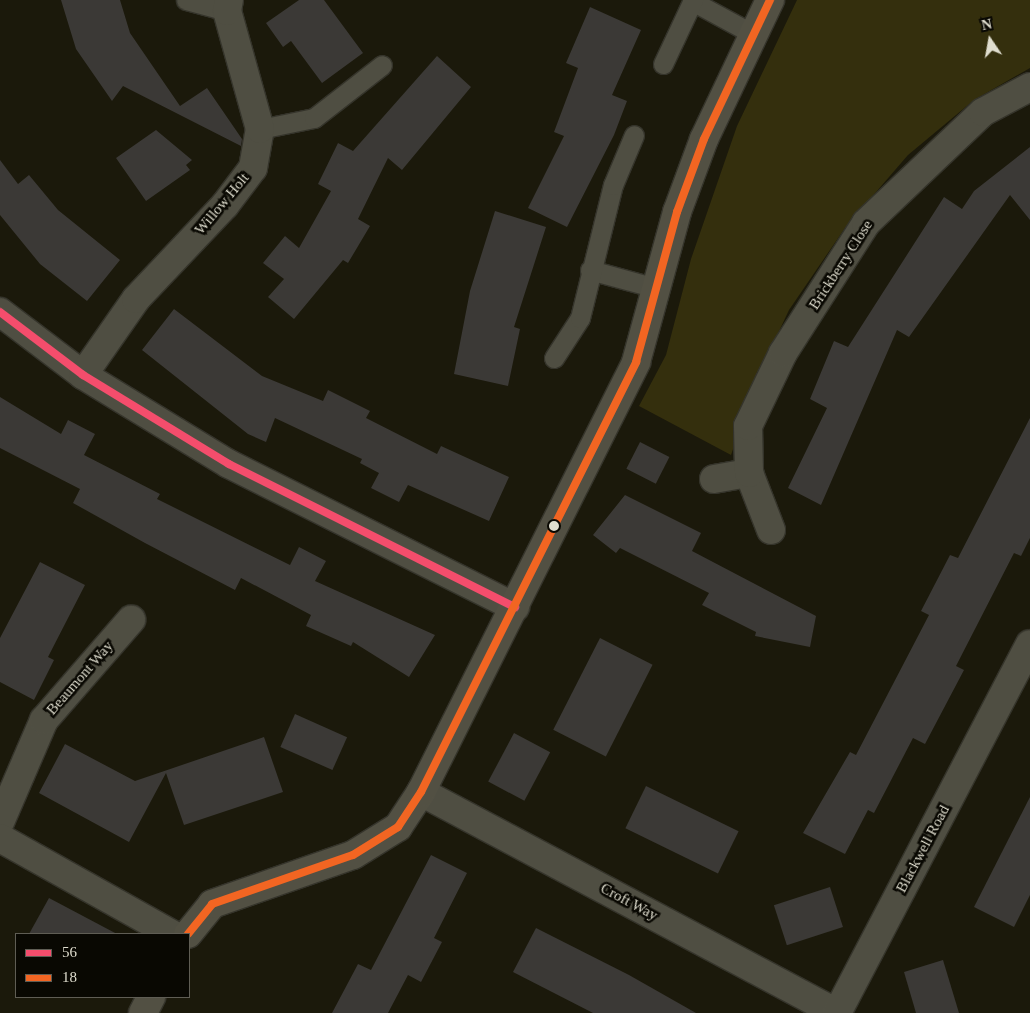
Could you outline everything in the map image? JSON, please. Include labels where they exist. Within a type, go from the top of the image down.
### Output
[{"type":"street","points":[[189,933],[212,904],[368,846],[398,827],[421,792],[636,362],[677,212],[704,139],[751,33],[770,0]]},
{"type":"street","name":"Willow Holt","points":[[83,375],[136,299],[226,204],[253,168],[260,129],[228,5]]},
{"type":"street","name":"Brickberry Close","points":[[771,530],[749,472],[748,426],[783,353],[866,223],[983,112],[1030,87]]},
{"type":"street","points":[[0,312],[83,375],[229,464],[515,607]]},
{"type":"street","points":[[714,479],[749,472]]},
{"type":"street","name":"Beaumont Way","points":[[0,822],[44,720],[131,620]]},
{"type":"street","name":"Blackwell Road","points":[[837,1013],[1030,644]]},
{"type":"street","name":"Croft Way","points":[[421,792],[837,1013]]},
{"type":"street","points":[[0,838],[170,933]]},
{"type":"street","points":[[143,1013],[150,998]]},
{"type":"lane","points":[[186,0],[228,5]]},
{"type":"lane","points":[[663,64],[693,0],[751,33]]},
{"type":"lane","points":[[260,129],[314,118],[382,65]]},
{"type":"lane","points":[[554,358],[580,318],[590,270],[613,185],[634,135]]},
{"type":"lane","points":[[590,270],[656,288]]},
{"type":"shaded area","points":[[797,0],[1030,0],[1030,68],[974,100],[908,155],[845,228],[789,310],[759,374],[731,455],[639,406],[666,355],[691,259],[737,126]]},
{"type":"building","points":[[61,0],[120,0],[130,33],[180,106],[207,88],[242,139],[241,146],[123,86],[112,101],[76,49]]},
{"type":"building","points":[[299,0],[324,0],[363,53],[322,83],[291,41],[283,47],[266,23]]},
{"type":"building","points":[[590,7],[641,30],[612,95],[627,101],[614,135],[567,227],[528,208],[564,136],[554,132],[578,68],[566,63]]},
{"type":"building","points":[[437,56],[471,87],[402,170],[388,158],[358,219],[370,226],[348,263],[343,260],[294,319],[268,297],[284,279],[263,263],[285,236],[299,248],[331,191],[318,184],[338,143],[353,151]]},
{"type":"building","points":[[156,130],[192,160],[186,165],[190,170],[146,201],[116,158]]},
{"type":"building","points":[[1030,147],[1030,220],[1010,195],[909,337],[897,330],[821,505],[788,488],[827,408],[810,399],[834,341],[848,347],[944,197],[962,209],[974,191]]},
{"type":"building","points":[[0,160],[18,184],[29,175],[58,210],[120,260],[87,301],[40,264],[0,215]]},
{"type":"building","points":[[495,211],[546,227],[514,327],[520,329],[508,386],[454,374],[470,291]]},
{"type":"building","points":[[174,309],[262,376],[323,401],[328,390],[370,411],[366,418],[437,454],[441,446],[509,477],[489,521],[408,485],[399,502],[371,488],[379,473],[360,463],[362,459],[275,418],[266,442],[248,434],[142,350]]},
{"type":"building","points":[[0,397],[61,434],[68,420],[95,434],[84,455],[160,494],[157,499],[290,565],[299,547],[326,561],[315,581],[435,635],[409,677],[353,642],[351,646],[306,626],[311,615],[241,578],[235,590],[145,543],[73,503],[80,489],[0,448]]},
{"type":"building","points":[[1030,418],[1030,538],[1021,556],[1014,553],[956,666],[964,670],[925,744],[913,738],[874,813],[868,810],[845,854],[803,833],[850,752],[856,755],[929,615],[921,611],[950,555],[958,558]]},
{"type":"building","points":[[640,442],[669,457],[656,484],[626,469]]},
{"type":"building","points":[[625,495],[701,533],[692,551],[816,616],[810,647],[755,636],[756,632],[702,605],[709,593],[620,548],[616,553],[593,535]]},
{"type":"building","points":[[40,562],[85,585],[48,657],[54,660],[34,700],[0,682],[0,638]]},
{"type":"building","points":[[600,638],[653,665],[606,757],[553,730]]},
{"type":"building","points":[[295,714],[347,737],[332,770],[280,747]]},
{"type":"building","points":[[514,733],[550,752],[524,801],[488,782]]},
{"type":"building","points":[[264,737],[283,792],[184,825],[166,773],[129,842],[39,793],[65,744],[135,781]]},
{"type":"building","points":[[646,786],[739,831],[718,873],[625,828]]},
{"type":"building","points":[[1030,797],[1030,895],[1014,927],[974,907]]},
{"type":"building","points":[[431,855],[467,873],[434,938],[442,942],[421,982],[408,975],[388,1013],[332,1013],[358,964],[371,970]]},
{"type":"building","points":[[830,887],[843,927],[787,945],[774,905]]},
{"type":"building","points":[[49,898],[115,933],[30,933]]},
{"type":"building","points":[[536,928],[629,975],[696,1013],[593,1013],[513,972]]},
{"type":"building","points":[[943,960],[959,1013],[916,1013],[904,972]]},
{"type":"transit line","name":"18","points":[[189,933],[212,904],[353,855],[398,827],[421,792],[636,362],[677,212],[704,139],[770,0]]},
{"type":"transit line","name":"56","points":[[0,312],[83,375],[229,464],[515,607]]}]
